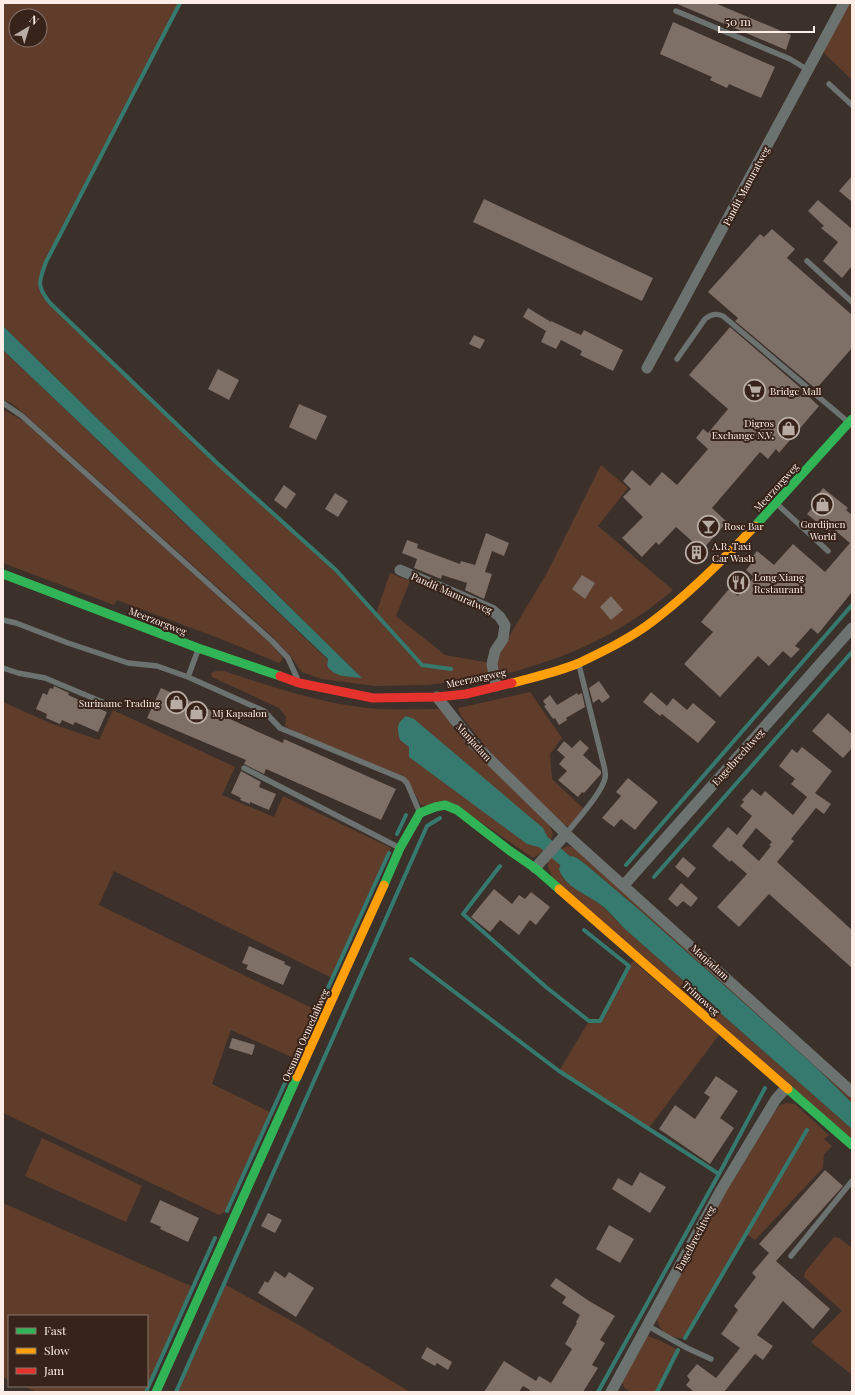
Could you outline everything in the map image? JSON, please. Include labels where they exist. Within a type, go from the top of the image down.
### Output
[{"type":"street","name":"Pandit Manuratweg","points":[[647,368],[844,3]]},
{"type":"street","name":"Meerzorgweg","points":[[3,574],[198,648],[299,684],[373,698],[437,697],[466,694],[543,676],[578,663],[624,640],[652,622],[692,589],[731,552],[851,421]]},
{"type":"street","name":"Pandit Manuratweg","points":[[400,570],[492,610],[500,616],[505,625],[502,639],[495,651],[492,664],[496,686]]},
{"type":"street","name":"Engelbrechtweg","points":[[624,885],[852,628]]},
{"type":"street","name":"Manjadam","points":[[437,697],[473,743],[563,836],[624,885],[852,1092]]},
{"type":"street","points":[[420,814],[435,807],[445,805],[456,810],[510,851],[537,866],[563,836]]},
{"type":"street","name":"Oesman Oemedaliweg","points":[[156,1392],[400,848],[420,814]]},
{"type":"street","name":"Trimoweg","points":[[537,866],[852,1145]]},
{"type":"street","name":"Engelbrechtweg","points":[[611,1392],[721,1190],[776,1099],[786,1088]]},
{"type":"lane","points":[[676,11],[790,59],[809,70]]},
{"type":"lane","points":[[829,84],[852,105]]},
{"type":"lane","points":[[807,261],[852,302]]},
{"type":"lane","points":[[677,359],[705,319],[711,315],[719,314],[851,421]]},
{"type":"lane","points":[[3,403],[22,416],[272,641],[288,658],[299,684]]},
{"type":"lane","points":[[776,502],[828,551]]},
{"type":"lane","points":[[3,620],[16,623],[68,644],[113,658],[128,662],[157,666],[188,677],[264,711],[280,728],[403,779],[407,783],[420,814]]},
{"type":"lane","points":[[188,677],[198,648]]},
{"type":"lane","points":[[563,836],[599,792],[604,784],[606,776],[578,663]]},
{"type":"lane","points":[[3,668],[18,673],[45,678],[112,706]]},
{"type":"lane","points":[[244,768],[400,848]]},
{"type":"lane","points":[[791,1256],[852,1181]]},
{"type":"lane","points":[[648,1326],[687,1348],[711,1359]]},
{"type":"shaded area","points":[[3,3],[180,3],[46,262],[40,279],[42,292],[50,303],[217,463],[336,570],[376,614],[390,573],[410,581],[396,616],[445,655],[490,663],[489,674],[483,679],[425,685],[375,686],[321,679],[302,672],[274,638],[20,410],[11,403],[3,400],[3,350],[328,660],[327,665],[361,677],[3,326]]},
{"type":"shaded area","points":[[848,3],[852,3],[852,80],[823,52]]},
{"type":"shaded area","points":[[6,411],[23,421],[272,645],[282,657],[282,660],[279,663],[221,639],[117,600],[114,605],[3,563],[3,412]]},
{"type":"shaded area","points":[[601,465],[628,488],[598,526],[673,590],[640,615],[587,646],[518,671],[510,673],[499,672],[497,669],[498,655],[547,573]]},
{"type":"shaded area","points":[[216,671],[224,671],[300,695],[340,704],[379,709],[438,709],[442,711],[464,741],[549,824],[553,834],[550,842],[540,854],[533,858],[469,814],[421,805],[406,778],[295,732],[285,726],[286,717],[279,708],[212,677],[211,673]]},
{"type":"shaded area","points":[[530,692],[562,738],[550,754],[552,779],[584,809],[570,827],[561,823],[489,751],[461,716],[458,708]]},
{"type":"shaded area","points":[[3,702],[50,723],[99,740],[113,710],[235,767],[222,795],[274,817],[283,796],[391,848],[332,978],[114,871],[99,905],[318,1011],[296,1059],[231,1030],[212,1084],[272,1113],[227,1211],[219,1215],[3,1113]]},
{"type":"shaded area","points":[[569,846],[576,849],[852,1095],[852,1103],[818,1069],[643,913],[584,863],[577,858],[561,876],[568,883],[601,905],[626,930],[852,1129],[852,1139],[553,878],[548,868],[548,861],[560,850]]},
{"type":"shaded area","points":[[633,961],[719,1035],[648,1129],[559,1071],[589,1021],[600,1021]]},
{"type":"shaded area","points":[[786,1103],[795,1104],[829,1135],[824,1139],[832,1146],[824,1154],[823,1168],[755,1240],[746,1234],[685,1338],[667,1334],[660,1328],[657,1319],[721,1200],[772,1116],[779,1106]]},
{"type":"shaded area","points":[[42,1138],[142,1186],[126,1222],[25,1176]]},
{"type":"shaded area","points":[[3,1203],[193,1287],[146,1392],[37,1392],[25,1387],[148,1387],[148,1315],[8,1315],[8,1380],[3,1377]]},
{"type":"shaded area","points":[[834,1237],[839,1238],[852,1248],[852,1375],[811,1342],[842,1311],[804,1277],[805,1272]]},
{"type":"shaded area","points":[[224,1284],[299,1325],[410,1392],[176,1392]]},
{"type":"shaded area","points":[[647,1336],[659,1340],[678,1350],[657,1392],[633,1392],[625,1389],[622,1382]]},
{"type":"water","points":[[3,326],[362,678],[342,676],[333,672],[327,665],[328,659],[3,350]]},
{"type":"water","points":[[406,716],[414,719],[543,828],[548,841],[542,848],[527,844],[409,757],[409,747],[400,740],[398,729],[400,721]]},
{"type":"water","points":[[572,856],[584,863],[643,913],[818,1069],[852,1103],[852,1129],[626,930],[611,914],[566,881],[559,869],[567,858]]},
{"type":"building","points":[[675,3],[715,3],[791,35],[786,50]]},
{"type":"building","points":[[673,22],[775,67],[761,98],[729,84],[727,88],[710,80],[712,77],[660,54]]},
{"type":"building","points":[[852,176],[852,202],[839,191]]},
{"type":"building","points":[[484,199],[653,278],[642,301],[473,222]]},
{"type":"building","points":[[818,200],[852,229],[852,266],[842,278],[823,261],[838,242],[821,228],[824,226],[808,211]]},
{"type":"building","points":[[772,229],[795,249],[787,258],[852,315],[852,348],[816,389],[735,321],[738,318],[708,292],[760,234],[764,237]]},
{"type":"building","points":[[528,308],[551,322],[581,335],[584,330],[623,350],[613,371],[580,355],[582,351],[561,340],[556,349],[541,342],[546,331],[523,317]]},
{"type":"building","points":[[730,327],[810,396],[809,397],[819,406],[779,453],[776,449],[768,459],[760,452],[712,508],[727,522],[703,549],[706,551],[696,561],[686,552],[694,543],[676,527],[659,545],[656,542],[642,557],[622,538],[643,517],[623,497],[631,489],[623,481],[632,470],[650,486],[662,472],[677,485],[708,449],[696,438],[703,429],[708,433],[728,409],[689,375]]},
{"type":"building","points":[[474,335],[485,340],[480,349],[469,344]]},
{"type":"building","points":[[218,369],[239,380],[229,400],[208,389]]},
{"type":"building","points":[[299,404],[327,416],[316,440],[289,427]]},
{"type":"building","points":[[284,485],[296,494],[286,509],[274,500]]},
{"type":"building","points":[[823,488],[848,508],[846,510],[852,515],[852,592],[818,634],[811,628],[795,646],[800,649],[791,658],[783,651],[769,666],[758,656],[720,697],[684,664],[713,632],[701,622],[729,589],[738,596],[754,577],[746,570],[751,564],[748,562],[757,551],[774,565],[793,544],[825,572],[850,543],[832,528],[829,532],[807,514],[814,506],[811,504]]},
{"type":"building","points":[[335,493],[348,501],[338,517],[325,509]]},
{"type":"building","points":[[486,533],[509,543],[504,556],[492,551],[485,572],[492,574],[484,599],[465,590],[467,583],[442,575],[441,579],[414,568],[417,559],[402,553],[407,540],[418,544],[417,548],[460,564],[461,561],[475,565]]},
{"type":"building","points":[[582,575],[595,583],[585,599],[572,589]]},
{"type":"building","points":[[611,596],[623,610],[611,620],[600,607]]},
{"type":"building","points":[[599,681],[610,697],[602,703],[599,699],[593,703],[589,688]]},
{"type":"building","points":[[54,686],[69,693],[68,695],[107,712],[98,732],[75,722],[73,725],[62,720],[60,724],[46,718],[47,714],[36,709],[43,693],[47,695],[50,688],[53,689]]},
{"type":"building","points":[[161,688],[283,743],[284,739],[396,789],[381,820],[266,769],[264,774],[244,764],[246,760],[147,718]]},
{"type":"building","points":[[651,692],[667,706],[673,698],[687,710],[693,703],[716,722],[698,743],[662,714],[660,716],[643,702]]},
{"type":"building","points":[[577,693],[578,695],[582,693],[585,707],[566,718],[567,720],[559,725],[544,706],[546,705],[543,701],[550,695],[557,705]]},
{"type":"building","points":[[828,713],[852,734],[852,748],[843,758],[812,731]]},
{"type":"building","points":[[580,740],[589,748],[583,755],[601,771],[601,774],[584,793],[582,792],[578,797],[558,780],[567,771],[559,764],[565,757],[557,750],[564,741],[572,748]]},
{"type":"building","points":[[802,747],[832,771],[815,793],[831,804],[824,814],[816,808],[791,839],[794,841],[777,862],[852,930],[852,968],[769,894],[739,927],[717,907],[747,874],[731,860],[730,862],[712,846],[728,827],[737,835],[752,816],[740,806],[744,802],[742,800],[752,789],[761,796],[765,791],[793,815],[807,797],[791,784],[795,779],[779,766],[792,749],[797,753]],"holes":[[[756,828],[772,842],[769,845],[771,846],[759,861],[742,846]]]},
{"type":"building","points":[[241,771],[261,782],[259,787],[276,794],[269,810],[250,802],[250,804],[240,800],[241,798],[231,793]]},
{"type":"building","points":[[628,778],[658,802],[635,830],[621,819],[614,827],[602,818],[621,796],[616,792]]},
{"type":"building","points":[[683,857],[696,868],[688,878],[675,867]]},
{"type":"building","points":[[681,883],[698,898],[691,907],[683,901],[677,907],[668,899]]},
{"type":"building","points":[[494,889],[512,904],[519,895],[525,899],[531,892],[550,907],[536,925],[530,920],[519,935],[500,920],[490,932],[471,917]]},
{"type":"building","points":[[249,946],[285,962],[284,964],[291,967],[283,985],[246,969],[248,965],[242,963]]},
{"type":"building","points":[[232,1038],[255,1045],[252,1055],[229,1048]]},
{"type":"building","points":[[716,1076],[738,1091],[720,1118],[734,1128],[710,1164],[659,1129],[675,1105],[695,1119],[710,1097],[704,1093]]},
{"type":"building","points":[[825,1170],[843,1186],[776,1261],[830,1309],[813,1329],[783,1301],[757,1335],[773,1346],[763,1360],[755,1354],[724,1392],[694,1392],[686,1385],[690,1380],[687,1376],[697,1364],[716,1378],[740,1348],[721,1334],[738,1310],[734,1306],[756,1277],[752,1273],[769,1253],[759,1244]]},
{"type":"building","points":[[640,1172],[666,1187],[650,1213],[612,1189],[618,1178],[632,1186]]},
{"type":"building","points":[[160,1200],[199,1218],[188,1242],[160,1229],[161,1227],[150,1222]]},
{"type":"building","points":[[268,1213],[282,1220],[275,1233],[261,1226]]},
{"type":"building","points":[[609,1225],[634,1239],[620,1263],[596,1249]]},
{"type":"building","points":[[275,1271],[285,1278],[289,1272],[314,1288],[296,1317],[258,1293],[265,1281],[268,1283]]},
{"type":"building","points":[[556,1278],[589,1301],[615,1316],[600,1340],[605,1343],[592,1365],[598,1368],[583,1392],[529,1392],[530,1390],[523,1386],[519,1392],[484,1392],[504,1361],[536,1381],[539,1376],[551,1383],[572,1349],[565,1344],[580,1315],[562,1303],[566,1297],[550,1286]]},
{"type":"building","points":[[427,1347],[452,1362],[448,1370],[437,1363],[435,1366],[421,1358]]},
{"type":"waterway","points":[[180,3],[46,262],[40,279],[42,292],[50,303],[217,463],[336,570],[422,665],[451,669]]},
{"type":"waterway","points":[[626,865],[852,605]]},
{"type":"waterway","points":[[654,877],[852,652]]},
{"type":"waterway","points":[[397,834],[406,815]]},
{"type":"waterway","points":[[176,1392],[427,826],[440,818]]},
{"type":"waterway","points":[[532,832],[578,872]]},
{"type":"waterway","points":[[227,1211],[389,853]]},
{"type":"waterway","points":[[500,866],[463,914],[546,987],[589,1021],[600,1021],[629,966],[584,930]]},
{"type":"waterway","points":[[411,959],[559,1071],[719,1174]]},
{"type":"waterway","points":[[598,1392],[765,1088]]},
{"type":"waterway","points":[[685,1338],[807,1130]]},
{"type":"waterway","points":[[146,1392],[215,1238]]},
{"type":"waterway","points":[[657,1392],[678,1350]]},
{"type":"traffic: fast","points":[[755,526],[852,419]]},
{"type":"traffic: fast","points":[[3,574],[198,648],[280,676]]},
{"type":"traffic: fast","points":[[384,885],[400,848],[420,813],[445,805],[457,810],[510,851],[535,868],[559,889]]},
{"type":"traffic: fast","points":[[156,1392],[297,1077]]},
{"type":"traffic: fast","points":[[788,1089],[852,1145]]},
{"type":"traffic: slow","points":[[512,683],[554,672],[579,663],[627,639],[653,621],[693,588],[755,526]]},
{"type":"traffic: slow","points":[[297,1077],[384,885]]},
{"type":"traffic: slow","points":[[559,889],[788,1089]]},
{"type":"traffic: jam","points":[[280,676],[299,683],[373,698],[437,697],[466,694],[512,683]]},
{"type":"place","name":"Bridge Mall","points":[[754,391]]},
{"type":"place","name":"Digros Exchange N.V.","points":[[789,429]]},
{"type":"place","name":"Gordijnen World","points":[[823,504]]},
{"type":"place","name":"Rose Bar","points":[[708,526]]},
{"type":"place","name":"A.R. Taxi Car Wash","points":[[696,552]]},
{"type":"place","name":"Long Xiang Restaurant","points":[[739,583]]},
{"type":"place","name":"Suriname Trading","points":[[176,703]]},
{"type":"place","name":"Mj Kapsalon","points":[[197,713]]}]
